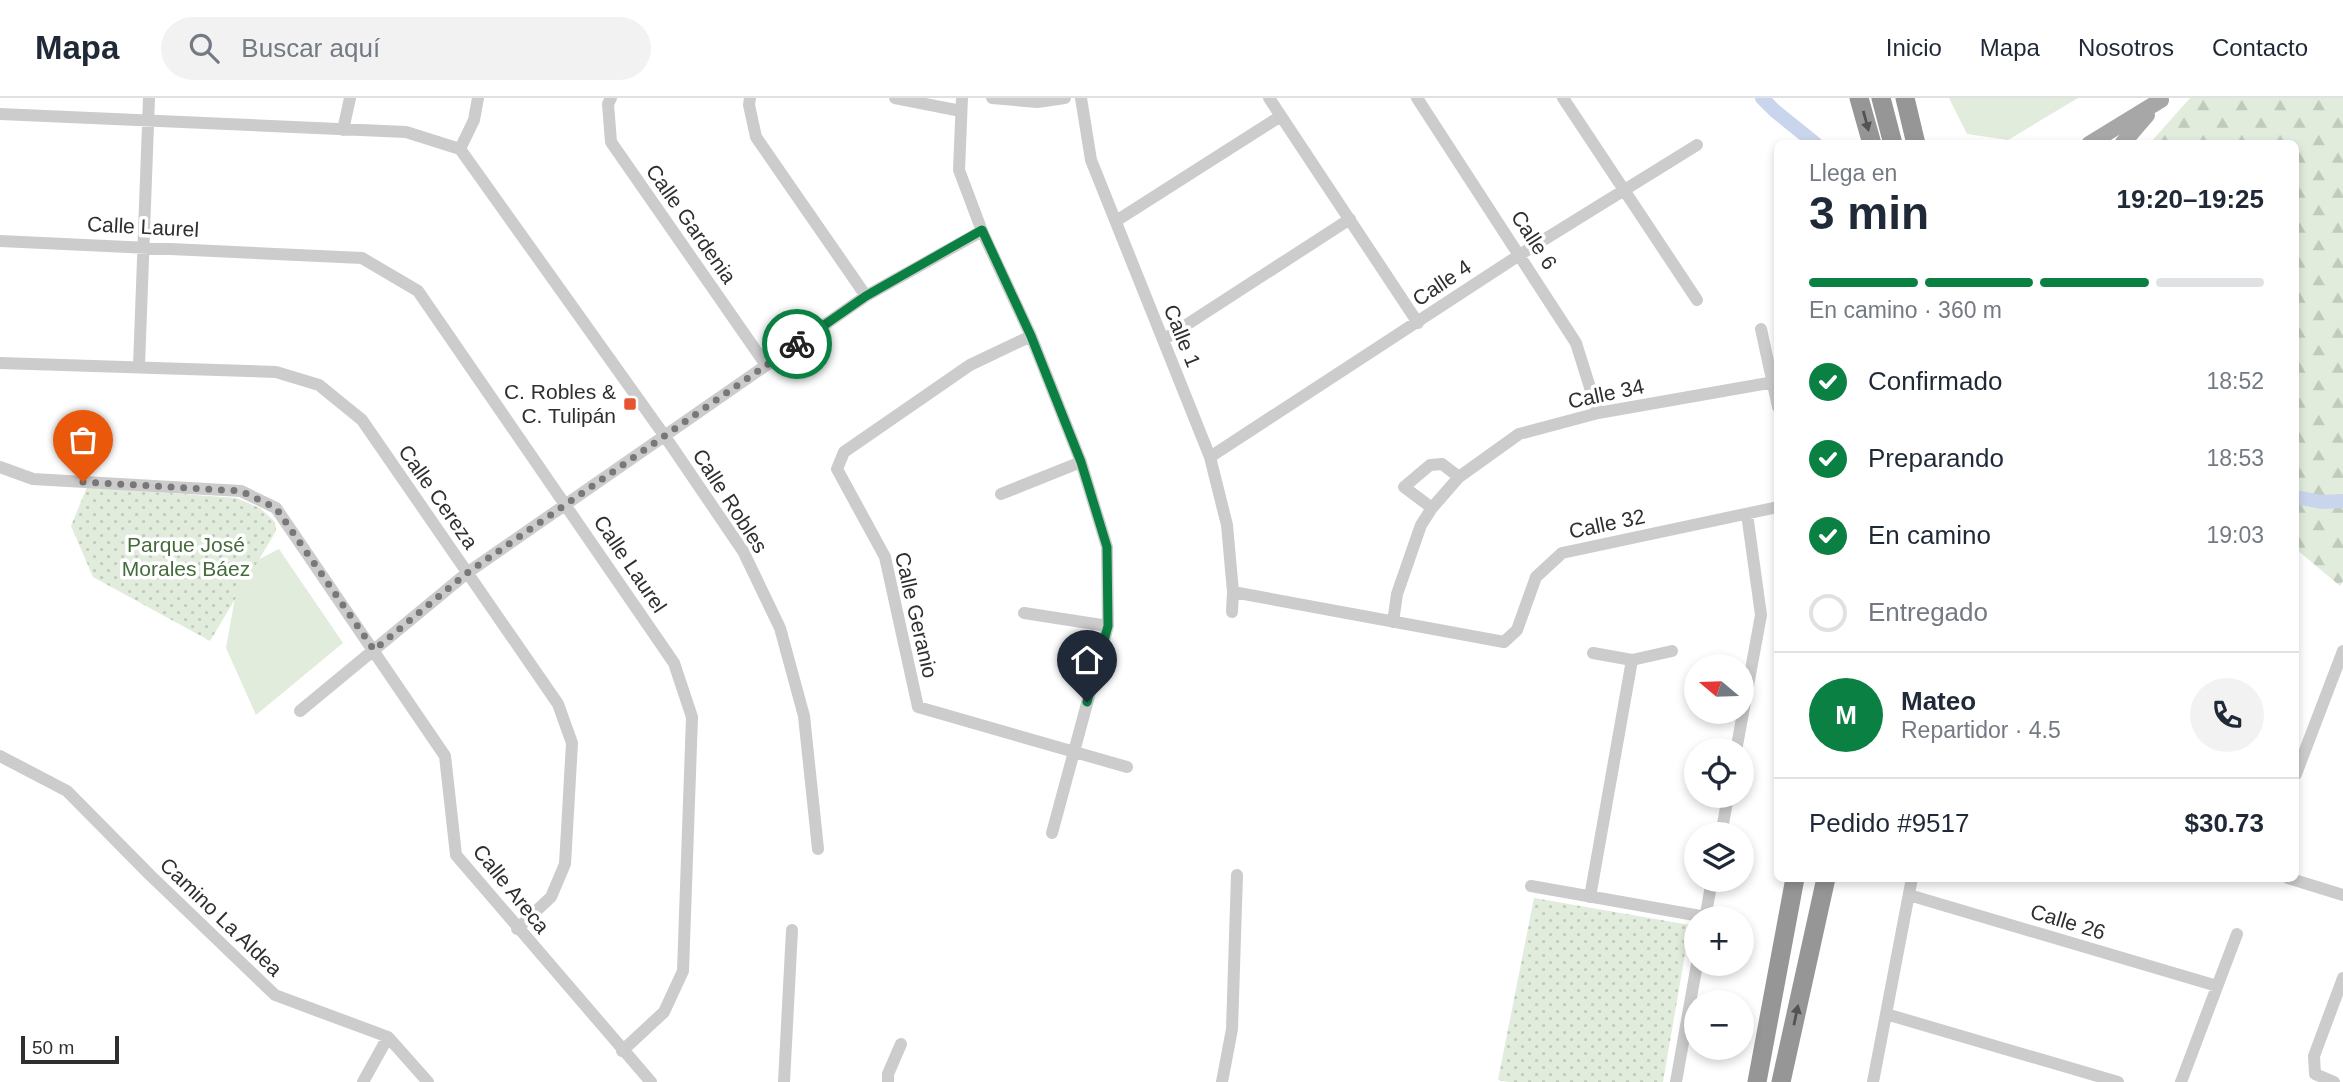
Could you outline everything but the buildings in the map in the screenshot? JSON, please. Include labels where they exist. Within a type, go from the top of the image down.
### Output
[{"type":"highway","points":[[1860,98],[1871,140]]},
{"type":"highway","points":[[1881,98],[1892,140]]},
{"type":"highway","points":[[1905,98],[1915,140]]},
{"type":"highway","points":[[1913,124],[1921,140]]},
{"type":"highway","points":[[1757,1082],[1794,882]]},
{"type":"highway","points":[[1782,1082],[1824,882]]},
{"type":"main road","points":[[2095,140],[2162,99]]},
{"type":"main road","points":[[2126,140],[2162,99]]},
{"type":"street","points":[[139,366],[149,98]]},
{"type":"street","points":[[343,130],[350,98]]},
{"type":"street","points":[[0,114],[405,132],[460,149],[474,120],[478,98]]},
{"type":"street","name":"Calle Gardenia","points":[[611,98],[608,104],[611,142],[766,365]]},
{"type":"street","points":[[750,98],[749,106],[756,137],[866,296]]},
{"type":"street","points":[[895,98],[961,104],[960,170],[982,230],[1031,336],[1081,462],[1107,547],[1108,626],[1052,833]]},
{"type":"street","points":[[992,98],[1037,102],[1065,98]]},
{"type":"street","name":"Calle 1","points":[[1081,98],[1091,160],[1210,457],[1227,525],[1233,592],[1232,612]]},
{"type":"street","points":[[1269,98],[1418,323]]},
{"type":"street","name":"Calle 6","points":[[1418,98],[1576,343],[1598,413]]},
{"type":"street","points":[[1563,98],[1697,300]]},
{"type":"street","points":[[1116,221],[1281,116]]},
{"type":"street","name":"Calle 4","points":[[1210,457],[1521,254],[1697,145]]},
{"type":"street","name":"Calle Robles","points":[[460,149],[664,435],[743,551],[780,628],[804,716],[818,849]]},
{"type":"street","points":[[1163,340],[1350,219]]},
{"type":"street","points":[[300,710],[467,573],[866,296],[982,230]]},
{"type":"street","name":"Calle Laurel","points":[[0,241],[362,258],[418,291],[674,663],[692,717],[683,971],[664,1012],[622,1051]]},
{"type":"street","points":[[1761,329],[1774,382]]},
{"type":"street","name":"Calle Geranio","points":[[1031,336],[958,373],[844,452],[837,469],[885,557],[918,707],[1128,767]]},
{"type":"street","name":"Calle Cereza","points":[[0,363],[276,372],[318,385],[362,420],[558,704],[572,743],[565,864],[551,897],[517,929]]},
{"type":"street","name":"Calle 34","points":[[1393,622],[1397,594],[1421,525],[1432,508],[1459,477],[1519,434],[1598,413],[1774,382]]},
{"type":"street","points":[[1001,494],[1081,462]]},
{"type":"street","points":[[1432,508],[1404,487],[1430,465],[1442,464],[1459,477]]},
{"type":"street","name":"Calle Areca","points":[[0,467],[33,479],[241,491],[276,508],[445,756],[456,855],[651,1082]]},
{"type":"street","points":[[1738,738],[1761,615],[1747,514],[1774,508]]},
{"type":"street","name":"Calle 32","points":[[1393,622],[1504,642],[1517,630],[1536,577],[1562,553],[1747,514]]},
{"type":"street","points":[[1233,592],[1393,622]]},
{"type":"street","points":[[1024,613],[1108,626]]},
{"type":"street","points":[[1594,653],[1632,660],[1672,651]]},
{"type":"street","points":[[2299,766],[2343,651]]},
{"type":"street","points":[[1590,897],[1632,660]]},
{"type":"street","name":"Camino La Aldea","points":[[0,756],[67,791],[275,995],[388,1037],[428,1082]]},
{"type":"street","points":[[1222,1082],[1232,1029],[1237,875]]},
{"type":"street","points":[[2299,881],[2343,895]]},
{"type":"street","points":[[1874,1082],[1911,882]]},
{"type":"street","points":[[1531,886],[1684,914]]},
{"type":"street","name":"Calle 26","points":[[1909,895],[2217,986]]},
{"type":"street","points":[[784,1082],[792,930]]},
{"type":"street","points":[[2181,1082],[2237,934]]},
{"type":"street","points":[[1676,1082],[1695,976]]},
{"type":"street","points":[[2334,1082],[2315,1074],[2314,1056],[2343,978]]},
{"type":"street","points":[[1886,1014],[2118,1082]]},
{"type":"street","points":[[363,1082],[388,1037]]},
{"type":"street","points":[[888,1082],[888,1074],[901,1044]]},
{"type":"green space","points":[[1949,98],[2078,98],[2008,140],[1967,134]]},
{"type":"green space","points":[[2190,98],[2343,98],[2343,581],[2340,586],[2299,552],[2299,140],[2153,140]]},
{"type":"green space","name":"Parque José Morales Báez","points":[[87,487],[236,498],[260,508],[275,522],[276,531],[210,641],[93,577],[71,526]]},
{"type":"green space","points":[[279,549],[343,643],[256,715],[226,648],[240,569]]},
{"type":"green space","points":[[1534,898],[1684,924],[1684,960],[1663,1082],[1498,1080]]},
{"type":"waterway","points":[[1762,98],[1811,140]]},
{"type":"waterway","points":[[2299,498],[2321,502],[2343,501]]},
{"type":"way so far","points":[[83,482],[241,491],[276,508],[374,650],[467,573],[797,344]]},
{"type":"place","name":"C. Robles & C. Tulipán","points":[[630,404]]},
{"type":"route","points":[[797,344],[866,296],[982,230],[1031,336],[1081,462],[1107,547],[1108,626],[1087,702]]}]
